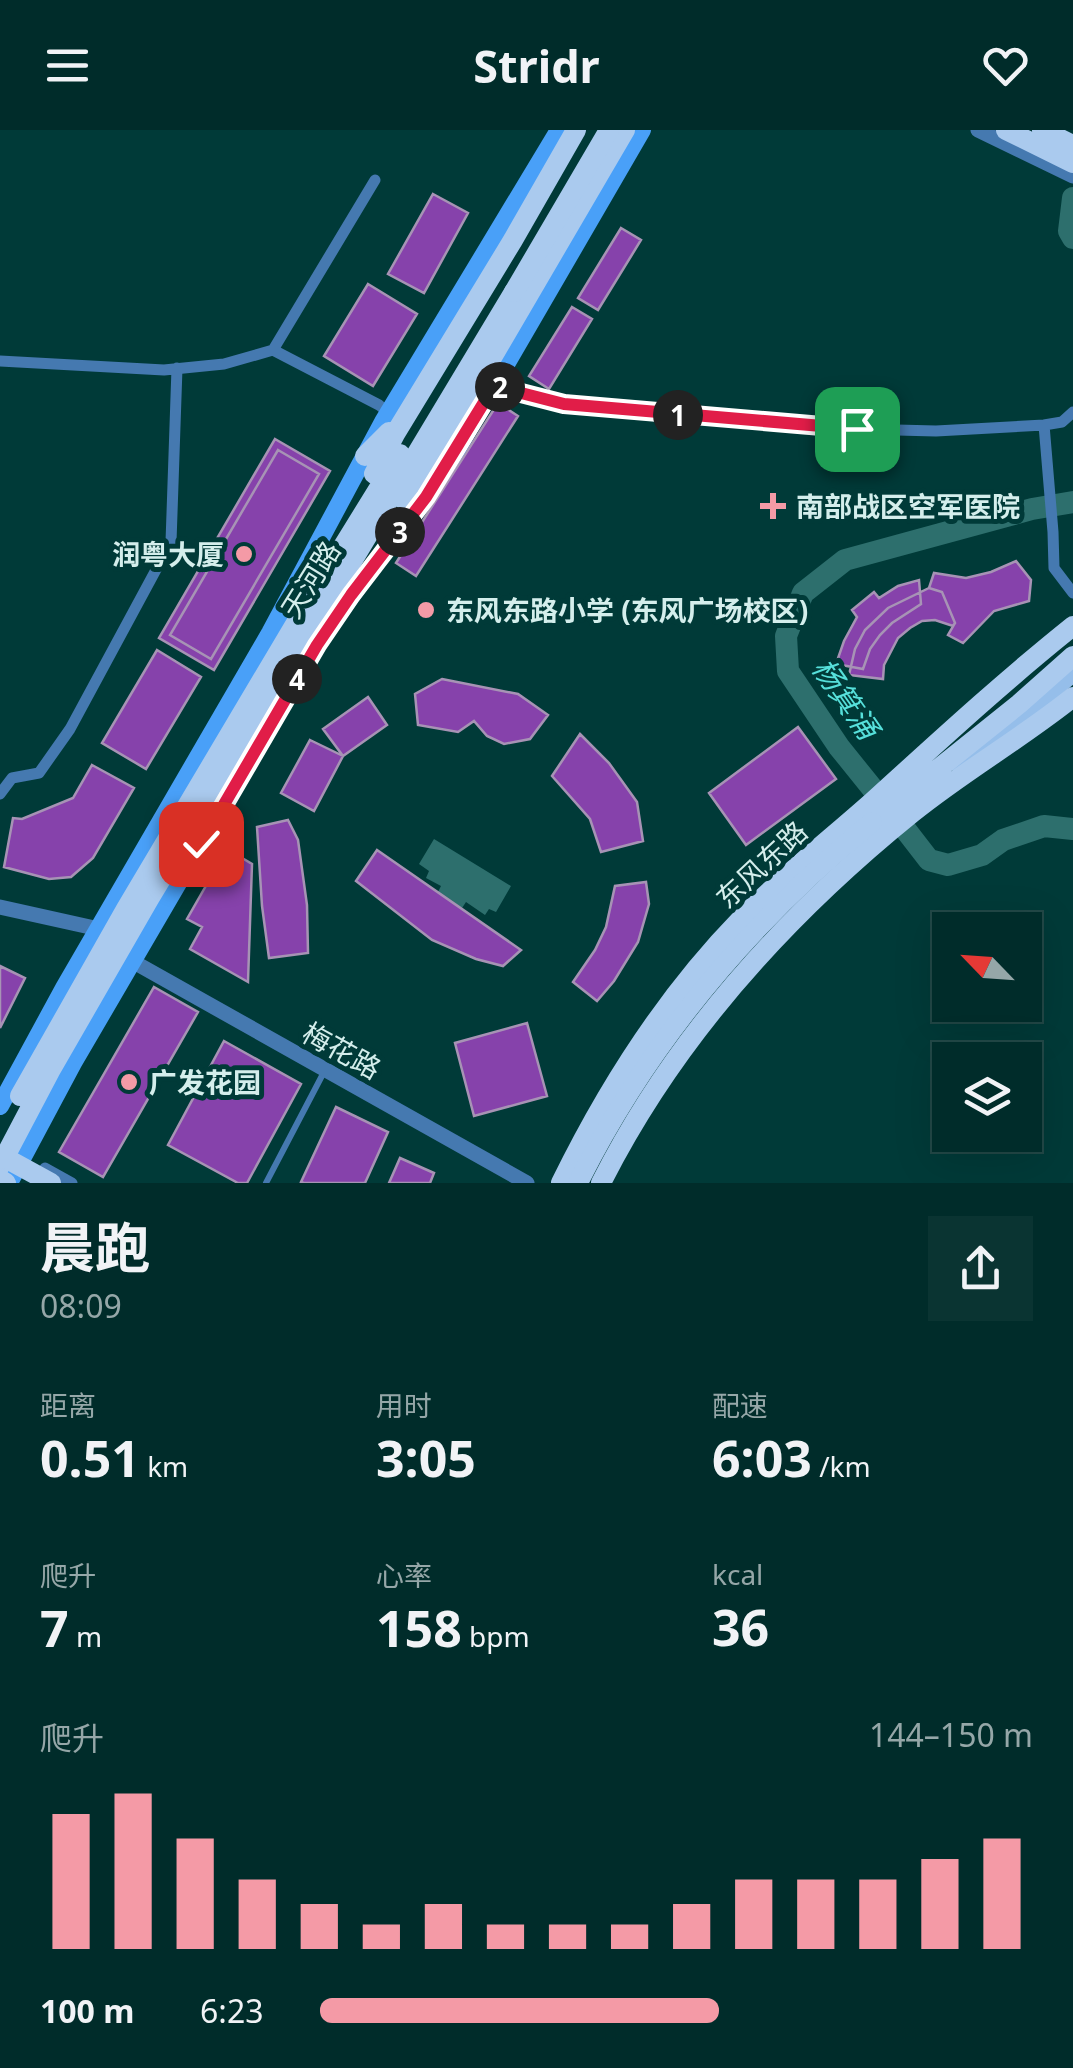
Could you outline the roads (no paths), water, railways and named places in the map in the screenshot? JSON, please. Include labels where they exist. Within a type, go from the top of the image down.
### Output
[{"type":"highway","name":"天河路","points":[[503,284],[609,130]]},
{"type":"highway","points":[[356,542],[411,489],[487,382],[625,130]]},
{"type":"highway","points":[[1006,130],[1071,152]]},
{"type":"highway","points":[[1042,130],[1071,152]]},
{"type":"highway","name":"天河路","points":[[8,1172],[50,1070],[310,629],[503,284],[575,131]]},
{"type":"highway","points":[[575,131],[591,138],[609,159]]},
{"type":"highway","points":[[464,289],[503,284]]},
{"type":"highway","points":[[364,456],[503,284]]},
{"type":"highway","points":[[351,595],[356,542],[398,413]]},
{"type":"highway","name":"天河路","points":[[0,1136],[126,909],[249,703],[356,542]]},
{"type":"highway","points":[[876,799],[1013,674],[1073,626]]},
{"type":"highway","points":[[578,1183],[654,1054],[706,984],[748,937],[834,854],[989,730],[1073,655]]},
{"type":"highway","points":[[600,1183],[657,1086],[739,979],[811,903],[913,812],[1073,697]]},
{"type":"highway","points":[[212,734],[249,703]]},
{"type":"highway","name":"东风东路","points":[[560,1183],[609,1090],[692,974],[765,896],[876,799]]},
{"type":"highway","points":[[98,929],[126,909]]},
{"type":"highway","points":[[8,1172],[52,1183]]},
{"type":"main road","points":[[39,1183],[8,1172],[317,645],[426,497],[487,382],[642,130]]},
{"type":"main road","points":[[398,413],[464,289],[575,131]]},
{"type":"main road","points":[[0,1106],[56,1000],[296,585],[364,456]]},
{"type":"main road","name":"东风东路","points":[[876,799],[968,736],[1073,655]]},
{"type":"main road","points":[[913,812],[1073,673]]},
{"type":"street","points":[[978,130],[1071,152]]},
{"type":"street","points":[[0,362],[177,368],[224,364],[272,350],[374,180]]},
{"type":"street","points":[[272,350],[398,413]]},
{"type":"street","points":[[0,794],[12,778],[40,773],[70,728],[170,542],[177,368]]},
{"type":"street","points":[[487,382],[564,404],[857,429],[1044,425],[1062,422],[1073,412]]},
{"type":"street","points":[[1044,425],[1054,568],[1073,593]]},
{"type":"street","points":[[0,908],[98,929]]},
{"type":"street","name":"梅花路","points":[[132,961],[527,1183]]},
{"type":"street","points":[[8,1172],[72,1183]]},
{"type":"lane","points":[[266,1183],[325,1070]]},
{"type":"water","points":[[434,839],[511,886],[496,912],[489,909],[485,915],[466,902],[462,908],[437,894],[441,886],[426,878],[429,871],[419,864]]},
{"type":"waterway","points":[[1073,198],[1069,231],[1073,238]]},
{"type":"waterway","name":"杨箕涌","points":[[889,809],[839,747],[788,671],[786,636],[803,593],[845,560],[1032,509],[1073,502]]},
{"type":"waterway","name":"杨箕涌","points":[[905,829],[929,860],[948,865],[982,855],[1003,840],[1044,826],[1073,829]]},
{"type":"place","name":"南部战区空军医院","points":[[773,506]]},
{"type":"place","name":"润粤大厦","points":[[244,554]]},
{"type":"place","name":"东风东路小学 (东风广场校区)","points":[[426,610]]},
{"type":"place","name":"广发花园","points":[[129,1082]]}]
